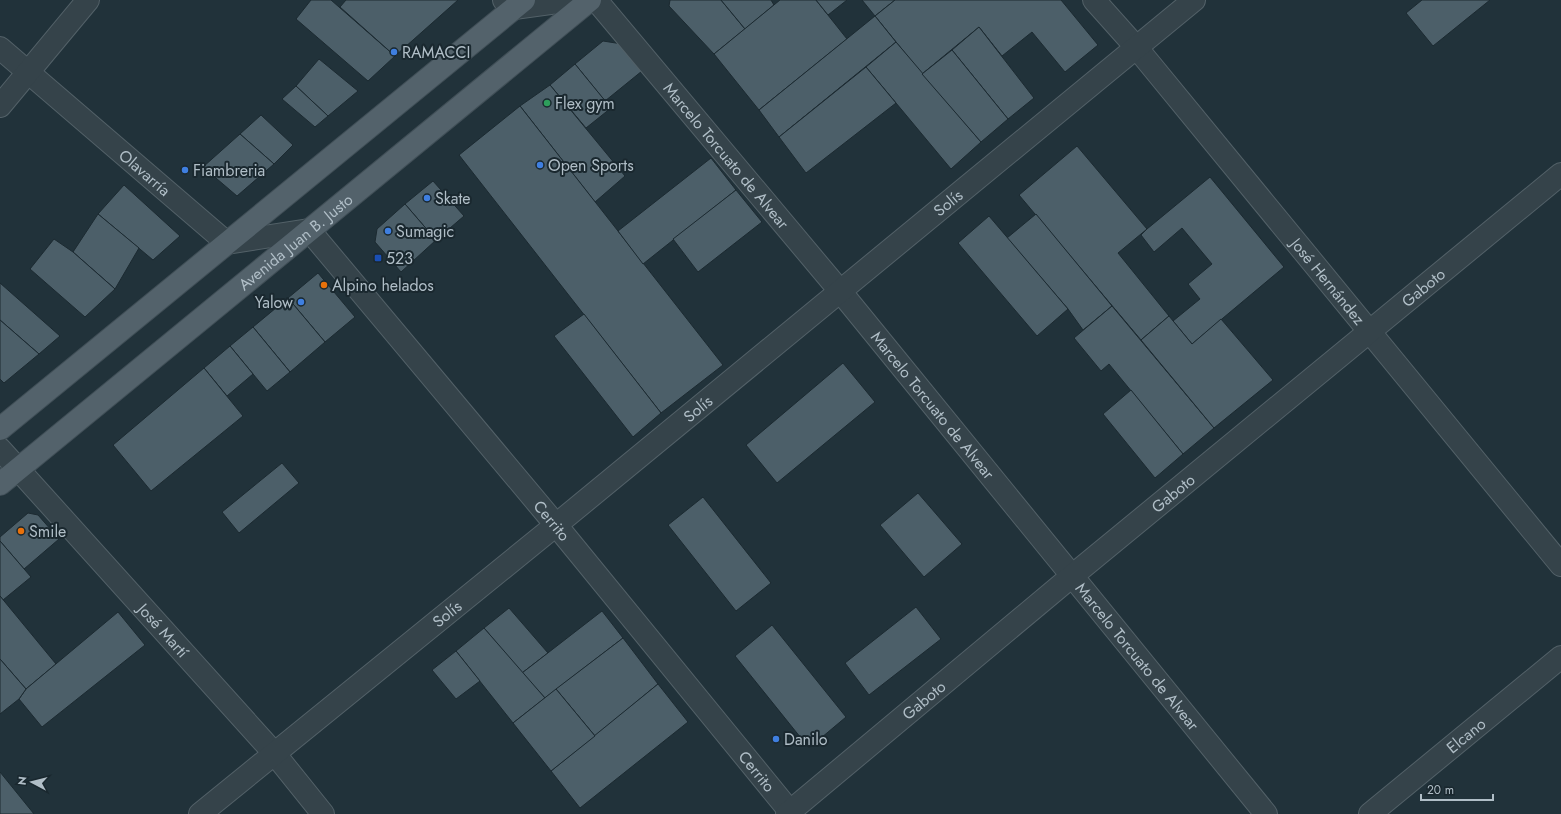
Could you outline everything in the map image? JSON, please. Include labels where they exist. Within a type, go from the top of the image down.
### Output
[{"type":"main road","name":"Avenida Juan B. Justo","points":[[0,484],[590,0]]},
{"type":"main road","points":[[0,429],[227,243],[514,3]]},
{"type":"street","points":[[0,106],[88,0]]},
{"type":"street","points":[[514,3],[572,0]]},
{"type":"street","name":"Marcelo Torcuato de Alvear","points":[[596,0],[840,291],[1266,814]]},
{"type":"street","name":"José Hernández","points":[[1094,0],[1136,47],[1561,564]]},
{"type":"street","name":"Solís","points":[[200,814],[556,525],[1194,0]]},
{"type":"street","name":"Olavarría","points":[[0,48],[227,243]]},
{"type":"street","name":"Gaboto","points":[[790,813],[1072,576],[1561,174]]},
{"type":"street","points":[[227,243],[309,230]]},
{"type":"street","name":"Cerrito","points":[[309,230],[556,525],[790,813]]},
{"type":"street","name":"José Martí","points":[[0,449],[274,753],[323,814]]},
{"type":"street","name":"Elcano","points":[[1370,814],[1561,657]]},
{"type":"building","points":[[311,0],[331,0],[395,56],[368,81],[296,19]]},
{"type":"building","points":[[346,0],[458,0],[395,56],[340,7]]},
{"type":"building","points":[[670,0],[721,0],[745,29],[714,54],[669,6]]},
{"type":"building","points":[[721,0],[771,0],[774,5],[745,29]]},
{"type":"building","points":[[780,0],[816,0],[847,39],[759,110],[714,54]]},
{"type":"building","points":[[816,0],[847,0],[828,15]]},
{"type":"building","points":[[862,0],[895,0],[875,16]]},
{"type":"building","points":[[895,0],[1061,0],[1098,45],[1065,72],[1032,32],[1002,56],[979,27],[922,74],[875,16]]},
{"type":"building","points":[[1422,0],[1490,0],[1433,46],[1406,13]]},
{"type":"building","points":[[875,16],[896,42],[779,137],[759,110]]},
{"type":"building","points":[[979,27],[1034,98],[1008,119],[952,50]]},
{"type":"building","points":[[603,41],[622,44],[642,71],[605,101],[575,64]]},
{"type":"building","points":[[896,42],[981,142],[951,169],[866,67]]},
{"type":"building","points":[[952,50],[1008,119],[981,142],[922,74]]},
{"type":"building","points":[[319,59],[358,91],[328,116],[296,86]]},
{"type":"building","points":[[575,64],[611,108],[586,128],[550,85]]},
{"type":"building","points":[[866,67],[896,103],[806,173],[779,137]]},
{"type":"building","points":[[550,85],[625,176],[595,202],[520,106]]},
{"type":"building","points":[[296,86],[328,116],[315,127],[282,99]]},
{"type":"building","points":[[520,106],[723,365],[661,413],[459,155]]},
{"type":"building","points":[[261,115],[293,145],[274,164],[240,134]]},
{"type":"building","points":[[240,134],[274,164],[237,196],[203,167]]},
{"type":"building","points":[[1077,146],[1147,229],[1118,253],[1169,316],[1141,340],[1019,195]]},
{"type":"building","points":[[711,158],[736,190],[643,264],[618,231]]},
{"type":"building","points":[[1210,177],[1284,267],[1192,344],[1173,321],[1200,299],[1188,284],[1212,264],[1182,228],[1154,252],[1141,235]]},
{"type":"building","points":[[433,181],[464,216],[436,240],[405,204]]},
{"type":"building","points":[[124,185],[180,236],[153,260],[98,214]]},
{"type":"building","points":[[736,190],[762,222],[698,272],[673,239]]},
{"type":"building","points":[[405,204],[436,240],[401,272],[375,242],[377,229]]},
{"type":"building","points":[[98,214],[139,248],[115,289],[73,252]]},
{"type":"building","points":[[1036,214],[1112,306],[1083,330],[1068,309],[1007,238]]},
{"type":"building","points":[[989,216],[1068,309],[1037,336],[958,243]]},
{"type":"building","points":[[54,239],[73,252],[115,289],[85,317],[30,269]]},
{"type":"building","points":[[318,273],[355,317],[325,342],[288,298]]},
{"type":"building","points":[[0,283],[60,336],[39,354],[0,320]]},
{"type":"building","points":[[288,298],[325,342],[290,372],[253,327]]},
{"type":"building","points":[[1112,306],[1214,428],[1183,454],[1109,364],[1101,371],[1074,338]]},
{"type":"building","points":[[584,314],[661,413],[633,437],[554,336]]},
{"type":"building","points":[[1169,316],[1192,344],[1221,319],[1273,380],[1214,428],[1141,340]]},
{"type":"building","points":[[0,320],[39,354],[4,383],[0,379]]},
{"type":"building","points":[[253,327],[290,372],[267,391],[230,346]]},
{"type":"building","points":[[230,346],[253,374],[227,396],[204,368]]},
{"type":"building","points":[[843,363],[875,402],[777,483],[746,445]]},
{"type":"building","points":[[204,368],[243,416],[151,491],[113,445]]},
{"type":"building","points":[[1131,390],[1183,454],[1155,478],[1103,414]]},
{"type":"building","points":[[282,463],[299,483],[239,533],[222,512]]},
{"type":"building","points":[[918,493],[962,544],[924,577],[880,525]]},
{"type":"building","points":[[703,497],[771,583],[736,611],[668,525]]},
{"type":"building","points":[[28,513],[38,515],[59,539],[24,569],[0,541],[0,537]]},
{"type":"building","points":[[0,541],[31,577],[3,600],[0,596]]},
{"type":"building","points":[[0,596],[56,664],[26,689],[0,659]]},
{"type":"building","points":[[916,607],[941,639],[869,695],[845,663]]},
{"type":"building","points":[[509,608],[548,653],[522,673],[484,628]]},
{"type":"building","points":[[602,611],[623,638],[545,698],[522,673]]},
{"type":"building","points":[[118,612],[145,645],[42,727],[19,699],[26,689]]},
{"type":"building","points":[[772,625],[846,717],[809,748],[735,656]]},
{"type":"building","points":[[484,628],[545,698],[513,723],[456,651]]},
{"type":"building","points":[[623,638],[658,684],[595,736],[556,689]]},
{"type":"building","points":[[456,651],[480,681],[456,699],[432,670]]},
{"type":"building","points":[[0,659],[26,689],[19,699],[0,714]]},
{"type":"building","points":[[658,684],[688,722],[580,808],[551,771]]},
{"type":"building","points":[[556,689],[595,736],[551,771],[513,723]]},
{"type":"building","points":[[0,772],[34,814],[0,814]]},
{"type":"place","name":"RAMACCI","points":[[394,52]]},
{"type":"place","name":"Flex gym","points":[[547,103]]},
{"type":"place","name":"Open Sports","points":[[540,165]]},
{"type":"place","name":"Fiambreria","points":[[185,170]]},
{"type":"place","name":"Skate","points":[[427,198]]},
{"type":"place","name":"Sumagic","points":[[388,231]]},
{"type":"place","name":"523","points":[[378,258]]},
{"type":"place","name":"Alpino helados","points":[[324,285]]},
{"type":"place","name":"Yalow","points":[[301,302]]},
{"type":"place","name":"Smile","points":[[21,531]]},
{"type":"place","name":"Danilo","points":[[776,739]]}]
